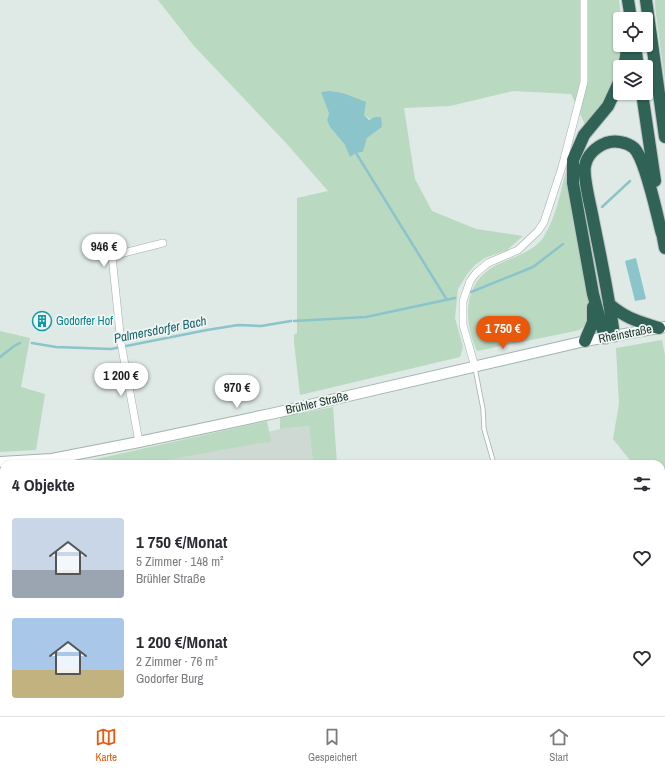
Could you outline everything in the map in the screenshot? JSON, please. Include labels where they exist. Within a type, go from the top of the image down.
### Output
[{"type":"highway","points":[[646,0],[665,137]]},
{"type":"highway","points":[[628,1],[628,12]]},
{"type":"highway","points":[[628,1],[630,12]]},
{"type":"highway","points":[[609,337],[593,294],[573,183],[573,160],[584,135],[608,106],[613,95]]},
{"type":"highway","points":[[643,100],[662,234]]},
{"type":"highway","points":[[609,337],[609,304],[584,167],[590,153],[601,145],[613,140],[634,148],[642,161],[665,248]]},
{"type":"highway","points":[[585,342],[593,322],[593,294]]},
{"type":"highway","points":[[609,304],[622,315],[634,320],[662,327]]},
{"type":"main road","name":"Rheinstraße","points":[[585,342],[662,327]]},
{"type":"main road","name":"Brühler Straße","points":[[35,460],[52,459],[139,442],[585,342]]},
{"type":"street","points":[[474,367],[463,325],[462,301],[470,281],[476,273],[488,263],[518,250],[538,231],[544,222],[562,167],[584,82],[584,0]]},
{"type":"street","points":[[139,442],[121,346],[112,256],[163,243]]},
{"type":"lane","points":[[474,367],[482,403],[484,428],[493,460]]},
{"type":"shaded area","points":[[309,426],[313,460],[149,460],[280,429]]},
{"type":"green space","points":[[158,0],[619,0],[620,12],[613,12],[613,52],[620,52],[619,60],[613,60],[613,84],[611,89],[606,99],[586,127],[571,94],[513,91],[450,106],[404,108],[415,179],[432,211],[476,229],[523,236],[507,250],[485,258],[475,265],[458,289],[455,318],[463,347],[460,357],[300,395],[294,342],[294,335],[297,333],[297,198],[328,191],[286,143],[194,46]],"holes":[[[329,113],[364,115],[382,127],[367,138],[363,152],[356,153],[345,145],[330,127],[327,120]]]},
{"type":"green space","points":[[655,0],[665,0],[665,82],[655,6]]},
{"type":"green space","points":[[566,171],[581,248],[591,318],[580,330],[477,351],[471,336],[468,315],[470,296],[474,287],[478,280],[493,267],[533,248],[543,238],[551,222],[560,197]]},
{"type":"green space","points":[[0,331],[30,338],[21,387],[45,394],[36,450],[0,452]]},
{"type":"green space","points":[[662,340],[665,355],[665,460],[630,460],[613,439],[619,404],[616,348]]},
{"type":"green space","points":[[333,407],[337,460],[313,460],[309,426],[280,429],[280,417]]},
{"type":"green space","points":[[267,421],[271,442],[166,460],[92,460]]},
{"type":"water","points":[[329,91],[343,93],[366,102],[364,115],[369,120],[375,117],[381,117],[382,127],[367,138],[363,152],[356,153],[350,157],[345,145],[330,127],[327,120],[329,113],[321,92]]},
{"type":"water","points":[[636,258],[646,299],[635,301],[625,261]]},
{"type":"waterway","points":[[356,153],[447,300]]},
{"type":"waterway","name":"Palmersdorfer Bach","points":[[602,207],[630,181]]},
{"type":"waterway","name":"Palmersdorfer Bach","points":[[471,292],[533,267],[563,244]]},
{"type":"waterway","name":"Palmersdorfer Bach","points":[[294,321],[366,317],[455,298]]},
{"type":"waterway","name":"Palmersdorfer Bach","points":[[32,343],[56,347],[111,349],[238,325],[261,326],[291,321]]},
{"type":"waterway","name":"Palmersdorfer Bach","points":[[0,357],[20,343]]},
{"type":"place","name":"Godorfer Hof","points":[[42,321]]}]
